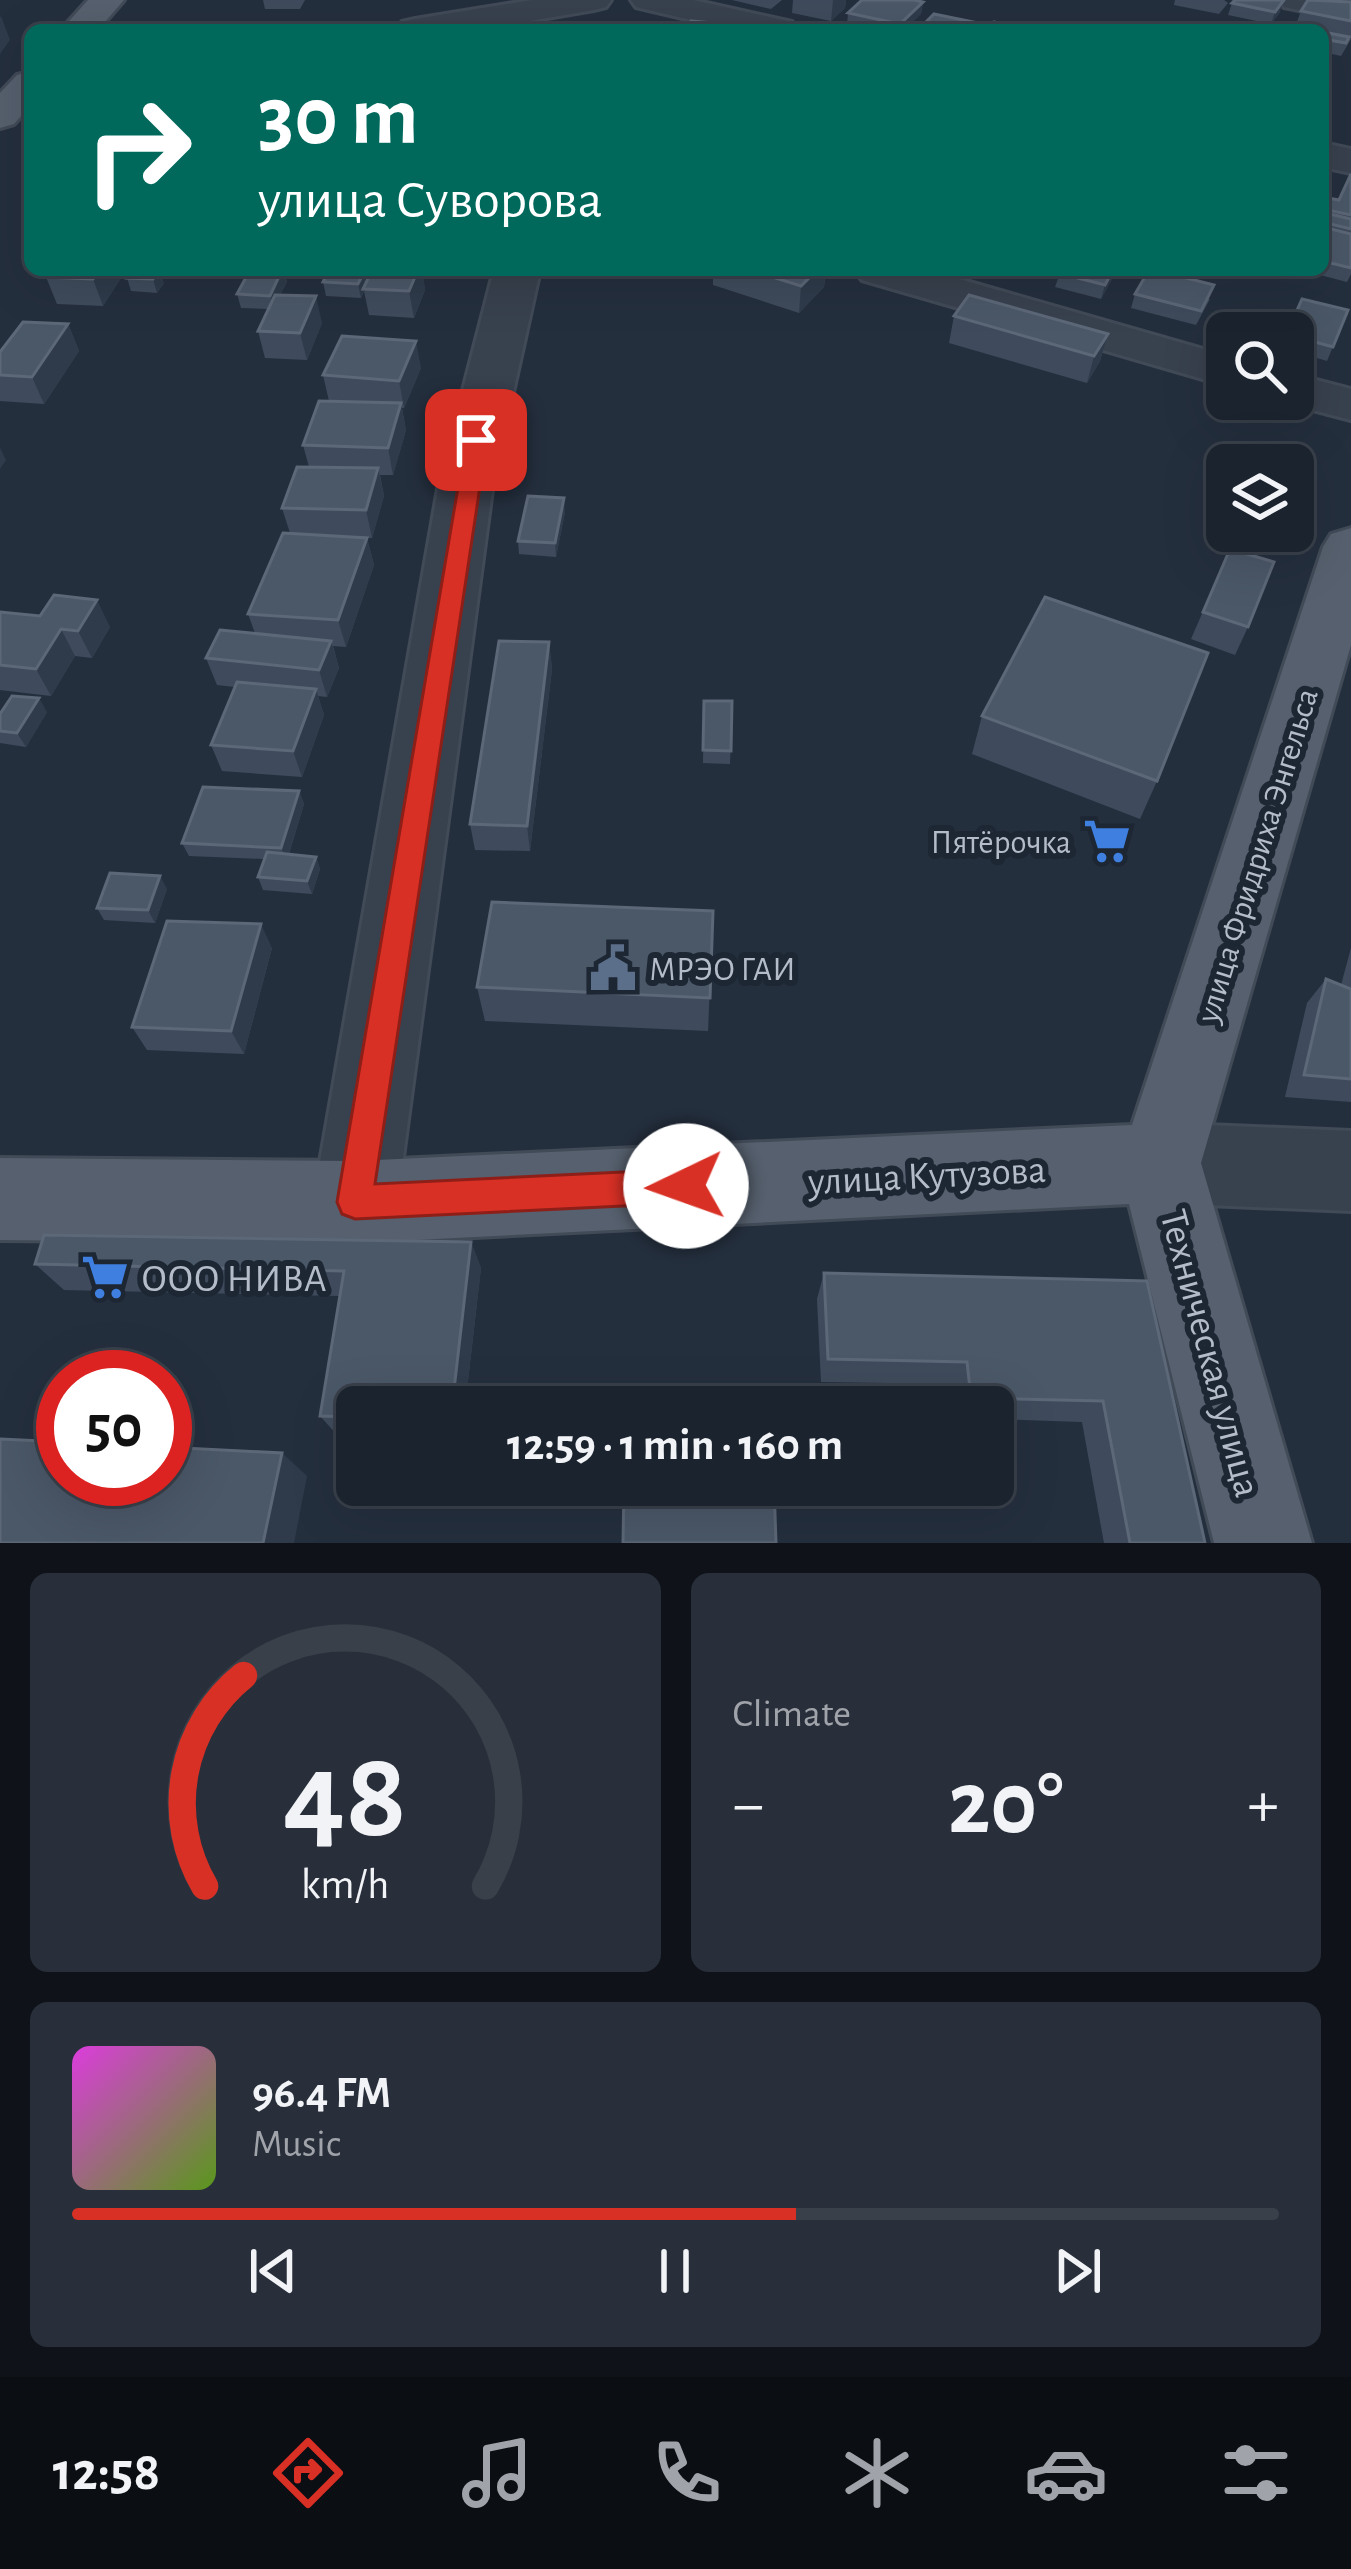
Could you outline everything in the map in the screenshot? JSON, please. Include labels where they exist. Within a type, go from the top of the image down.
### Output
[{"type":"main road","points":[[85,24],[107,0]]},
{"type":"main road","name":"улица Фридриха Энгельса","points":[[1160,1163],[1351,548]]},
{"type":"main road","name":"улица Кутузова","points":[[0,1199],[355,1202],[1160,1163]]},
{"type":"main road","name":"Техническая улица","points":[[1160,1163],[1263,1543]]},
{"type":"street","points":[[451,24],[595,0]]},
{"type":"street","points":[[648,0],[753,24]]},
{"type":"street","points":[[1296,0],[1351,11]]},
{"type":"street","points":[[355,1202],[466,483],[516,276]]},
{"type":"street","points":[[899,276],[1206,365]]},
{"type":"street","points":[[1314,395],[1351,405]]},
{"type":"street","name":"улица Кутузова","points":[[1160,1163],[1351,1171]]},
{"type":"building","points":[[862,0],[923,2],[900,24],[848,13]]},
{"type":"building","points":[[1284,0],[1275,12],[1232,3]]},
{"type":"building","points":[[1308,0],[1351,2],[1351,21],[1301,11]]},
{"type":"building","points":[[934,14],[978,23],[977,24],[924,24]]},
{"type":"building","points":[[1329,33],[1349,37],[1346,43],[1329,40]]},
{"type":"building","points":[[1351,174],[1351,215],[1329,210],[1329,198],[1339,200]]},
{"type":"building","points":[[1329,216],[1351,219],[1351,229],[1329,224]]},
{"type":"building","points":[[1329,228],[1351,234],[1351,268],[1329,262]]},
{"type":"building","points":[[47,276],[95,276],[93,279]]},
{"type":"building","points":[[247,276],[279,276],[270,296],[237,294]]},
{"type":"building","points":[[326,276],[362,276],[358,284],[323,282]]},
{"type":"building","points":[[369,276],[415,276],[409,291],[363,289]]},
{"type":"building","points":[[769,276],[811,276],[801,286]]},
{"type":"building","points":[[1070,276],[1110,276],[1105,285]]},
{"type":"building","points":[[1146,276],[1179,276],[1214,285],[1201,311],[1135,294]]},
{"type":"building","points":[[275,295],[316,296],[300,333],[258,331]]},
{"type":"building","points":[[969,295],[1108,334],[1094,356],[954,316]]},
{"type":"building","points":[[1302,299],[1348,310],[1333,347],[1314,342],[1314,312],[1296,312]]},
{"type":"building","points":[[23,322],[68,324],[32,377],[0,375],[0,352]]},
{"type":"building","points":[[342,336],[416,341],[399,381],[323,375]]},
{"type":"building","points":[[319,401],[401,403],[388,448],[303,445]]},
{"type":"building","points":[[297,467],[378,468],[366,510],[282,508]]},
{"type":"building","points":[[528,496],[564,498],[555,543],[518,541]]},
{"type":"building","points":[[283,533],[367,538],[338,620],[248,614]]},
{"type":"building","points":[[1229,552],[1274,562],[1248,627],[1203,612]]},
{"type":"building","points":[[54,595],[97,600],[78,631],[61,629],[36,669],[0,665],[0,612],[40,616]]},
{"type":"building","points":[[1045,597],[1208,653],[1157,781],[982,716]]},
{"type":"building","points":[[220,630],[331,641],[319,670],[206,658]]},
{"type":"building","points":[[499,641],[549,642],[527,826],[470,824]]},
{"type":"building","points":[[237,682],[316,689],[293,751],[211,745]]},
{"type":"building","points":[[12,696],[39,698],[17,733],[0,731],[0,714]]},
{"type":"building","points":[[704,701],[732,701],[731,751],[703,750]]},
{"type":"building","points":[[203,787],[299,791],[281,848],[182,843]]},
{"type":"building","points":[[267,852],[316,857],[307,881],[258,877]]},
{"type":"building","points":[[110,873],[160,876],[148,910],[97,908]]},
{"type":"building","points":[[492,902],[713,911],[710,998],[477,987]]},
{"type":"building","points":[[167,921],[261,924],[231,1031],[132,1027]]},
{"type":"building","points":[[1326,979],[1351,989],[1351,1079],[1304,1075]]},
{"type":"building","points":[[44,1235],[471,1242],[454,1386],[336,1386],[336,1416],[320,1416],[344,1271],[35,1264]]},
{"type":"building","points":[[824,1273],[1147,1281],[1205,1543],[1130,1543],[1103,1401],[1014,1399],[1014,1386],[970,1386],[967,1362],[828,1359]]},
{"type":"building","points":[[0,1439],[36,1441],[36,1506],[192,1506],[192,1448],[282,1453],[263,1543],[0,1543]]},
{"type":"building","points":[[624,1506],[775,1506],[776,1543],[623,1543]]},
{"type":"place","name":"Пятёрочка","points":[[1107,841]]},
{"type":"place","name":"МРЭО ГАИ","points":[[613,968]]},
{"type":"place","name":"ООО НИВА","points":[[105,1277]]},
{"type":"route","points":[[476,440],[355,1202],[686,1186]]}]
